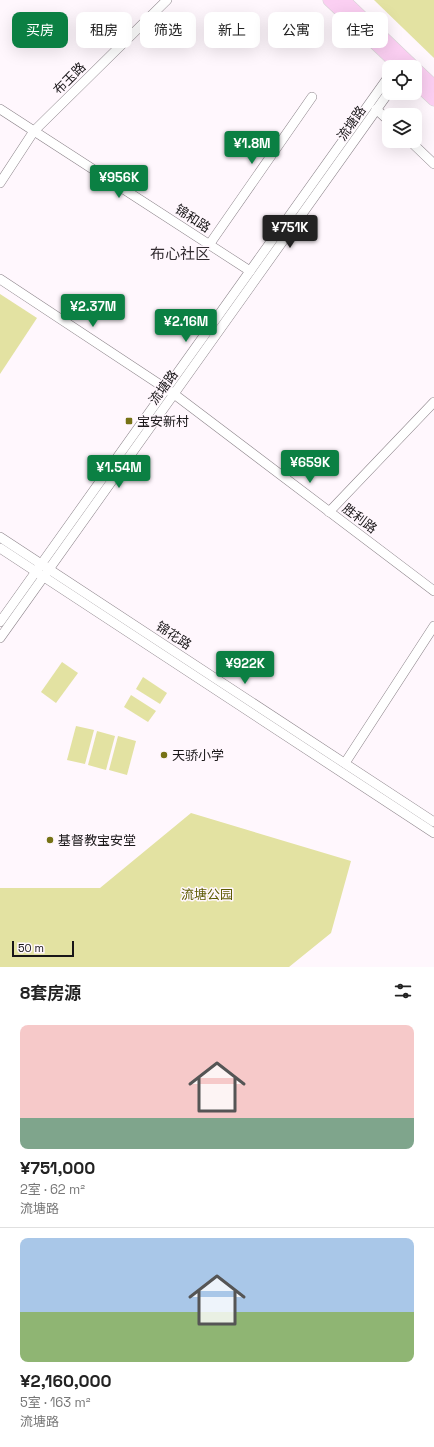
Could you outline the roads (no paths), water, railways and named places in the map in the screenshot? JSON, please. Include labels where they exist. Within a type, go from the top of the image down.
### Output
[{"type":"main road","points":[[329,0],[398,60]]},
{"type":"main road","points":[[344,0],[399,60]]},
{"type":"main road","points":[[422,78],[434,86]]},
{"type":"main road","points":[[422,89],[434,100]]},
{"type":"street","name":"布玉路","points":[[0,183],[34,131],[167,0]]},
{"type":"street","name":"流塘路","points":[[170,391],[250,271],[382,86]]},
{"type":"street","points":[[209,245],[312,97]]},
{"type":"street","name":"流塘路","points":[[0,622],[42,570],[170,391],[383,100]]},
{"type":"street","name":"锦和路","points":[[0,109],[250,271]]},
{"type":"street","points":[[376,109],[382,115]]},
{"type":"street","points":[[417,148],[434,164]]},
{"type":"street","name":"胜利路","points":[[0,279],[170,391],[434,591]]},
{"type":"street","points":[[329,512],[434,402]]},
{"type":"street","name":"锦花路","points":[[0,537],[42,570],[434,833]]},
{"type":"street","name":"锦花路","points":[[0,548],[42,570],[345,763],[434,822]]},
{"type":"street","name":"流塘路","points":[[0,638],[42,570]]},
{"type":"street","points":[[345,763],[434,626]]},
{"type":"place","name":"宝安新村","points":[[129,421]]},
{"type":"place","name":"天骄小学","points":[[164,755]]},
{"type":"place","name":"基督教宝安堂","points":[[50,840]]},
{"type":"district","name":"布心社区","points":[[180,254]]},
{"type":"park label","name":"流塘公园","points":[[207,894]]}]
